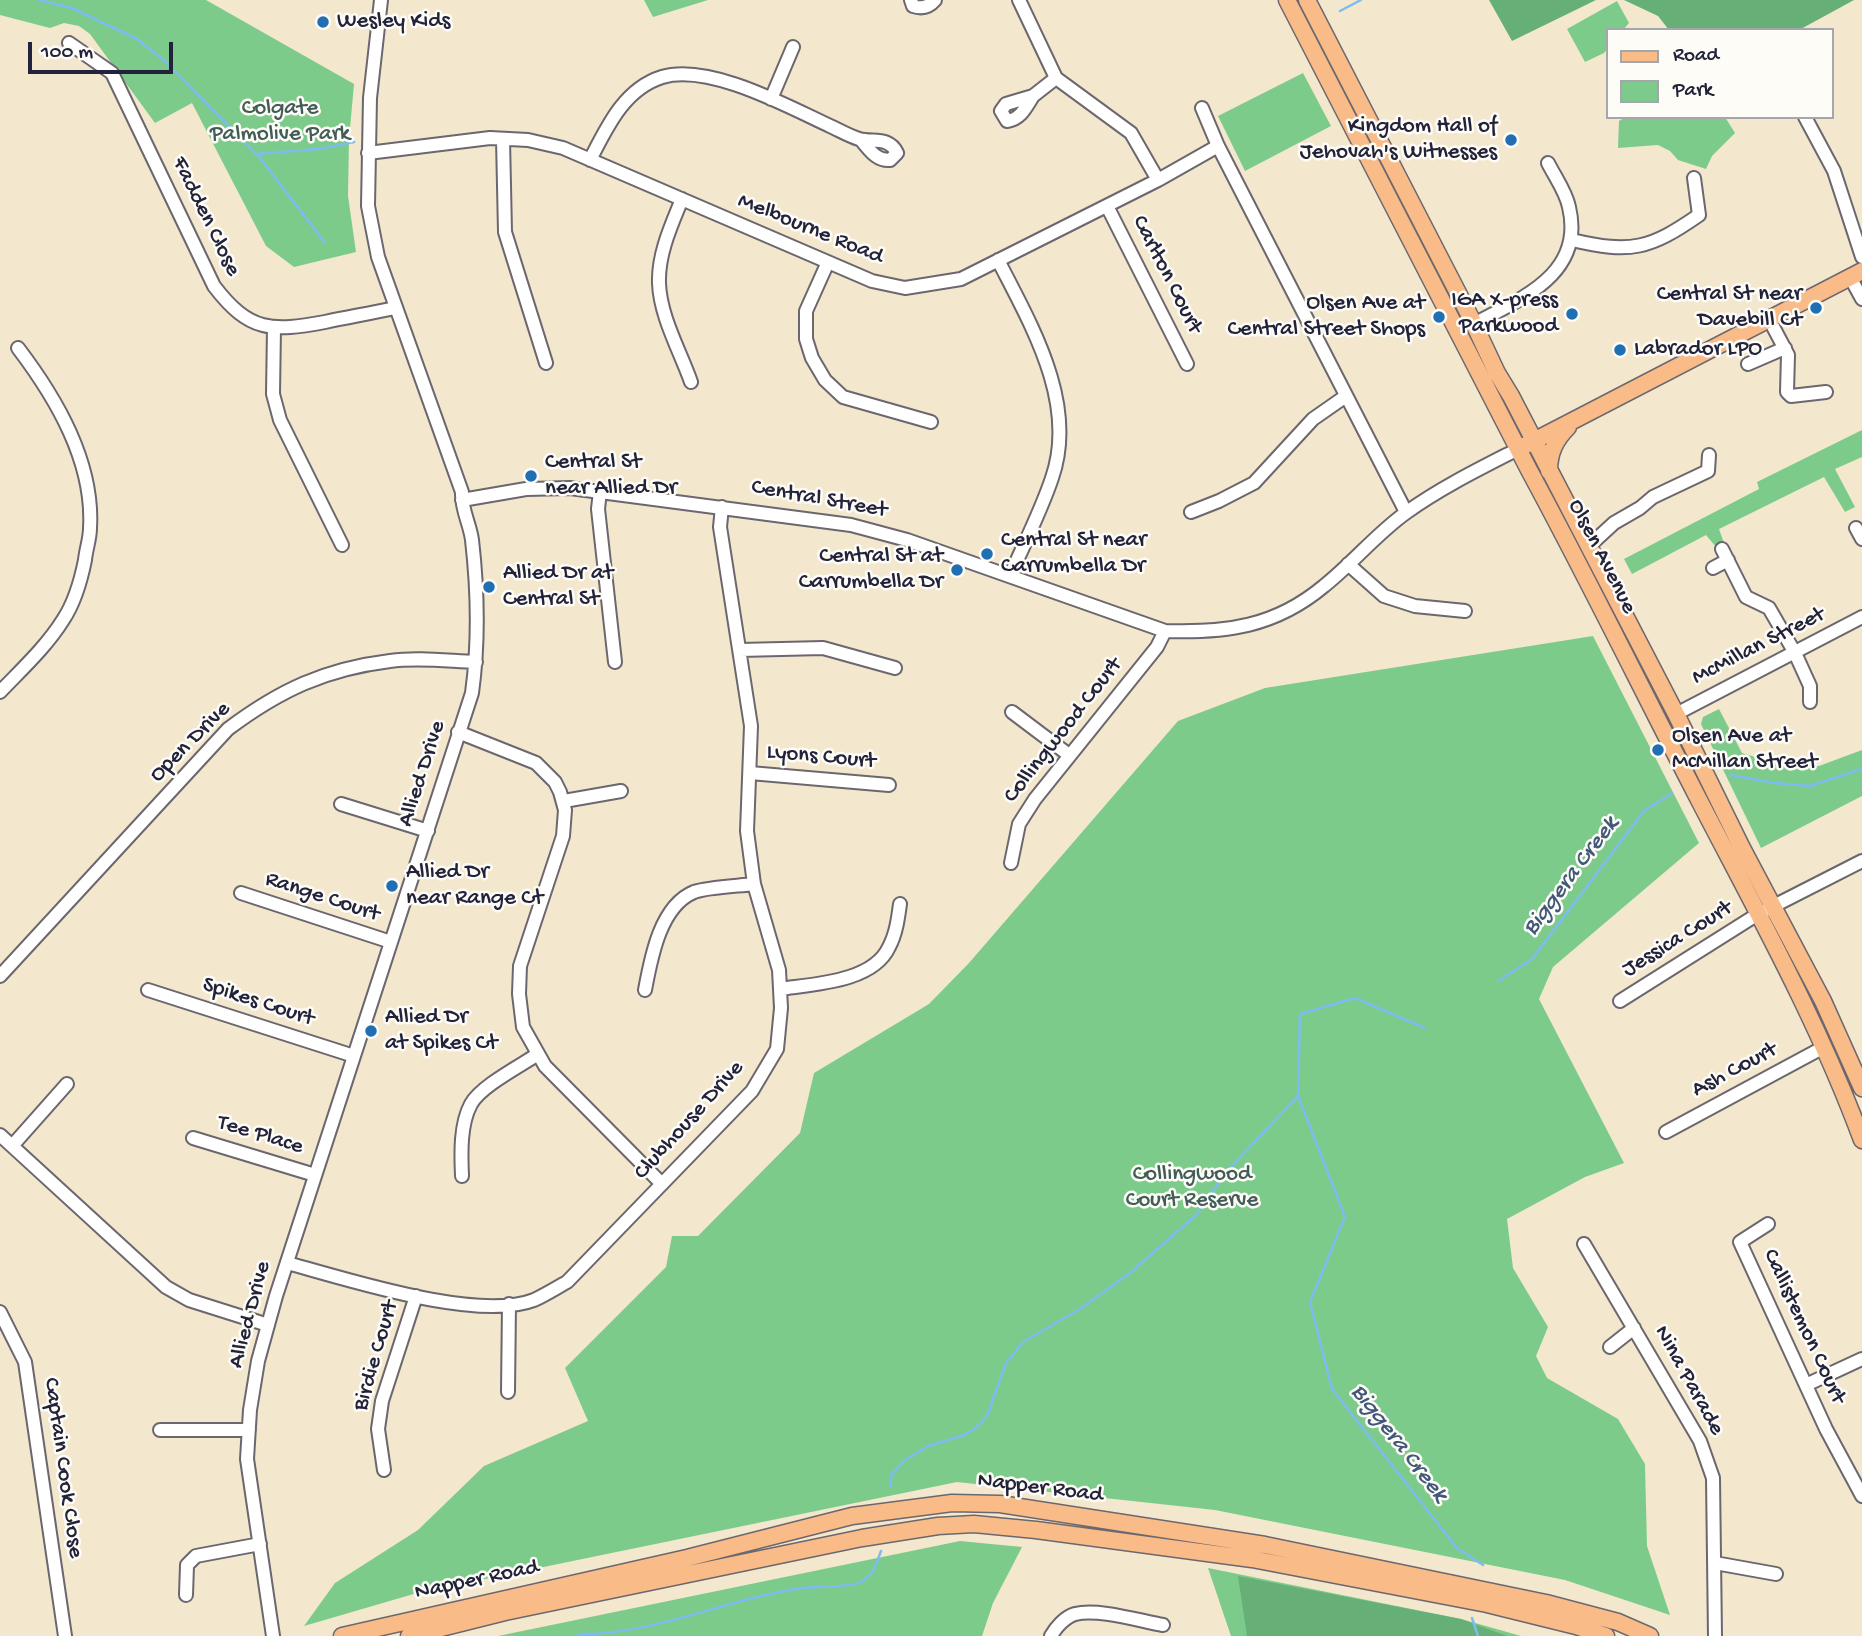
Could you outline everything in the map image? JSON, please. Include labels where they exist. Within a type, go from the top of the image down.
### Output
[{"type":"main road","name":"Olsen Avenue","points":[[1287,0],[1526,445],[1549,471],[1589,546],[1742,848],[1823,1000],[1862,1088]]},
{"type":"main road","name":"Olsen Avenue","points":[[1307,0],[1474,324],[1562,529],[1630,667],[1790,971],[1862,1140]]},
{"type":"main road","name":"Central Street","points":[[1526,445],[1856,274]]},
{"type":"main road","points":[[1549,471],[1550,455],[1555,444],[1575,421]]},
{"type":"main road","name":"Napper Road","points":[[342,1636],[663,1564],[872,1512],[951,1503],[1000,1504],[1265,1545],[1546,1603],[1618,1622],[1650,1636]]},
{"type":"main road","name":"Napper Road","points":[[409,1636],[505,1612],[881,1534],[938,1525],[974,1524],[1252,1559],[1474,1601],[1576,1626],[1605,1636]]},
{"type":"street","name":"Allied Drive","points":[[273,1636],[247,1459],[258,1361],[286,1263],[472,693],[476,662],[478,619],[475,576],[462,492],[379,257],[368,206],[370,98],[381,0]]},
{"type":"street","points":[[911,0],[913,6],[919,8],[935,0]]},
{"type":"street","points":[[1019,0],[1056,78],[1131,133],[1158,180]]},
{"type":"street","name":"Fadden Close","points":[[69,43],[112,73],[214,286],[230,307],[251,321],[274,328],[301,326],[396,308]]},
{"type":"street","points":[[771,99],[793,47]]},
{"type":"street","points":[[590,160],[614,113],[634,94],[661,78],[689,74],[719,80],[771,99],[860,139]]},
{"type":"street","points":[[1033,96],[1056,78]]},
{"type":"street","points":[[1202,108],[1218,146],[1406,512]]},
{"type":"street","points":[[1806,119],[1834,171],[1862,257]]},
{"type":"street","name":"Melbourne Road","points":[[368,153],[490,138],[528,140],[563,148],[872,281],[905,288],[961,279],[1158,180],[1218,146]]},
{"type":"street","points":[[503,139],[505,232],[546,363]]},
{"type":"street","points":[[1474,324],[1534,292],[1557,271],[1572,240],[1569,205],[1548,163]]},
{"type":"street","points":[[1572,240],[1598,246],[1628,248],[1649,245],[1673,233],[1699,215],[1694,178]]},
{"type":"street","points":[[682,199],[663,248],[659,283],[664,311],[691,382]]},
{"type":"street","name":"Carlton Court","points":[[1107,206],[1187,364]]},
{"type":"street","points":[[998,260],[1040,343],[1058,414],[1058,446],[1053,476],[1010,576]]},
{"type":"street","points":[[828,262],[806,311],[806,339],[825,380],[843,397],[931,422]]},
{"type":"street","points":[[1856,274],[1862,299]]},
{"type":"street","points":[[1769,319],[1785,348],[1789,366],[1787,393],[1791,396],[1826,392]]},
{"type":"street","points":[[274,328],[273,394],[280,420],[342,545]]},
{"type":"street","points":[[0,692],[40,650],[64,619],[81,580],[90,527],[86,482],[75,444],[43,381],[18,348]]},
{"type":"street","points":[[1748,364],[1785,348]]},
{"type":"street","points":[[1191,512],[1254,483],[1313,419],[1346,396]]},
{"type":"street","name":"Central Street","points":[[462,500],[550,488],[600,491],[851,525],[907,540],[1165,631],[1223,631],[1268,620],[1306,600],[1406,512],[1526,445]]},
{"type":"street","points":[[1589,546],[1614,523],[1653,497],[1708,471],[1709,455]]},
{"type":"street","points":[[600,491],[598,509],[615,662]]},
{"type":"street","name":"Clubhouse Drive","points":[[286,1263],[440,1302],[488,1307],[532,1300],[567,1282],[752,1091],[777,1049],[781,1008],[779,970],[754,884],[747,831],[751,726],[720,527],[722,507]]},
{"type":"street","points":[[1713,568],[1725,555],[1746,597],[1769,608],[1810,686],[1810,702]]},
{"type":"street","points":[[1348,564],[1384,596],[1415,606],[1465,611]]},
{"type":"street","name":"McMillan Street","points":[[1675,714],[1862,617]]},
{"type":"street","name":"Collingwood Court","points":[[1012,863],[1019,824],[1035,799],[1157,647],[1165,631]]},
{"type":"street","points":[[740,650],[823,648],[895,668]]},
{"type":"street","name":"Open Drive","points":[[0,976],[228,729],[261,705],[298,685],[341,670],[392,660],[476,662]]},
{"type":"street","points":[[1012,712],[1069,755]]},
{"type":"street","points":[[458,732],[536,763],[555,782],[564,801],[563,836],[520,966],[519,994],[523,1027],[538,1055],[552,1073],[662,1184]]},
{"type":"street","name":"Lyons Court","points":[[750,773],[889,785]]},
{"type":"street","points":[[564,801],[621,791]]},
{"type":"street","points":[[341,804],[428,831]]},
{"type":"street","name":"Jessica Court","points":[[1620,1001],[1758,914],[1862,862]]},
{"type":"street","points":[[645,990],[652,952],[662,927],[676,906],[694,892],[754,884]]},
{"type":"street","name":"Range Court","points":[[241,893],[391,942]]},
{"type":"street","points":[[780,989],[831,981],[869,971],[889,950],[900,904]]},
{"type":"street","name":"Spikes Court","points":[[149,990],[354,1056]]},
{"type":"street","name":"Ash Court","points":[[1666,1132],[1824,1047]]},
{"type":"street","points":[[462,1176],[465,1126],[471,1104],[485,1090],[538,1055]]},
{"type":"street","points":[[12,1146],[67,1084]]},
{"type":"street","points":[[0,1135],[166,1287],[189,1300],[268,1325]]},
{"type":"street","name":"Tee Place","points":[[192,1138],[315,1175]]},
{"type":"street","name":"Callistemon Court","points":[[1768,1224],[1740,1242],[1808,1384],[1826,1429],[1862,1496]]},
{"type":"street","name":"Nina Parade","points":[[1584,1244],[1700,1441],[1713,1478],[1715,1636]]},
{"type":"street","name":"Birdie Court","points":[[384,1470],[378,1429],[382,1401],[416,1296]]},
{"type":"street","points":[[508,1392],[509,1304]]},
{"type":"street","name":"Captain Cook Close","points":[[0,1312],[25,1362],[65,1636]]},
{"type":"street","points":[[1610,1347],[1634,1328]]},
{"type":"street","points":[[1808,1384],[1862,1359]]},
{"type":"street","points":[[160,1430],[249,1430]]},
{"type":"street","points":[[186,1595],[187,1565],[196,1556],[260,1544]]},
{"type":"street","points":[[1715,1563],[1776,1574]]},
{"type":"street","points":[[1051,1636],[1056,1627],[1074,1614],[1098,1613],[1163,1625]]},
{"type":"green space","name":"Colgate Palmolive Park","points":[[0,0],[206,0],[354,84],[348,196],[356,252],[294,267],[266,246],[192,103],[155,123],[90,34],[79,26],[64,23],[50,28],[0,15]]},
{"type":"green space","points":[[644,0],[708,0],[653,17]]},
{"type":"green space","points":[[1489,0],[1596,0],[1512,41]]},
{"type":"green space","points":[[1624,0],[1854,0],[1803,28],[1667,28],[1658,16]]},
{"type":"green space","points":[[1617,1],[1629,23],[1625,28],[1606,28],[1606,50],[1585,62],[1567,29]]},
{"type":"green space","points":[[1303,73],[1331,126],[1245,171],[1218,116]]},
{"type":"green space","points":[[1726,119],[1735,133],[1712,156],[1706,169],[1678,160],[1670,151],[1658,145],[1618,148],[1619,121]]},
{"type":"green space","points":[[1862,430],[1862,457],[1835,469],[1855,507],[1845,512],[1824,477],[1719,529],[1724,543],[1716,547],[1706,535],[1632,574],[1624,559],[1759,489],[1757,482]]},
{"type":"green space","name":"Collingwood Court Reserve","points":[[1593,636],[1699,843],[1553,967],[1539,999],[1624,1163],[1585,1177],[1507,1219],[1513,1268],[1548,1327],[1536,1356],[1547,1378],[1618,1419],[1645,1464],[1647,1546],[1670,1615],[1565,1580],[1215,1510],[957,1482],[417,1593],[304,1626],[335,1583],[418,1530],[484,1466],[588,1421],[565,1368],[666,1267],[672,1236],[698,1236],[800,1133],[814,1073],[929,1004],[969,963],[1178,721],[1265,688]]},
{"type":"green space","points":[[1719,709],[1742,753],[1785,766],[1819,766],[1862,750],[1862,796],[1761,848],[1701,724],[1703,717]]},
{"type":"green space","points":[[960,1541],[1022,1547],[993,1603],[982,1636],[498,1636]]},
{"type":"green space","points":[[1208,1568],[1461,1619],[1521,1636],[1231,1636]]},
{"type":"green space","points":[[1238,1576],[1461,1619],[1507,1636],[1247,1636]]},
{"type":"waterway","points":[[39,0],[72,8],[137,39],[167,63],[256,154],[318,149],[354,142]]},
{"type":"waterway","points":[[1340,11],[1361,0]]},
{"type":"waterway","points":[[257,154],[325,243]]},
{"type":"waterway","name":"Biggera Creek","points":[[1731,775],[1810,786],[1862,769]]},
{"type":"waterway","name":"Biggera Creek","points":[[1498,981],[1532,959],[1644,811],[1672,793]]},
{"type":"waterway","name":"Biggera Creek","points":[[1425,1028],[1355,998],[1300,1014],[1298,1096],[1345,1217],[1310,1302],[1332,1389],[1457,1548],[1483,1565]]},
{"type":"waterway","points":[[891,1486],[891,1475],[904,1461],[928,1446],[965,1435],[978,1426],[987,1416],[1006,1363],[1023,1342],[1080,1309],[1130,1273],[1196,1215],[1227,1171],[1297,1097]]},
{"type":"waterway","points":[[577,1636],[665,1622],[775,1593],[857,1584],[872,1573],[881,1551]]},
{"type":"waterway","name":"Biggera Creek","points":[[1472,1618],[1478,1636]]},
{"type":"place","name":"Wesley Kids","points":[[323,22]]},
{"type":"place","name":"Kingdom Hall of Jehovah's Witnesses","points":[[1511,140]]},
{"type":"place","name":"Central St near Davebill Ct","points":[[1816,308]]},
{"type":"place","name":"IGA X-press Parkwood","points":[[1572,314]]},
{"type":"place","name":"Olsen Ave at Central Street Shops","points":[[1439,317]]},
{"type":"place","name":"Labrador LPO","points":[[1620,350]]},
{"type":"place","name":"Central St near Allied Dr","points":[[531,476]]},
{"type":"place","name":"Central St near Carrumbella Dr","points":[[987,554]]},
{"type":"place","name":"Central St at Carrumbella Dr","points":[[957,570]]},
{"type":"place","name":"Allied Dr at Central St","points":[[489,587]]},
{"type":"place","name":"Olsen Ave at McMillan Street","points":[[1658,750]]},
{"type":"place","name":"Allied Dr near Range Ct","points":[[392,886]]},
{"type":"place","name":"Allied Dr at Spikes Ct","points":[[371,1031]]}]
